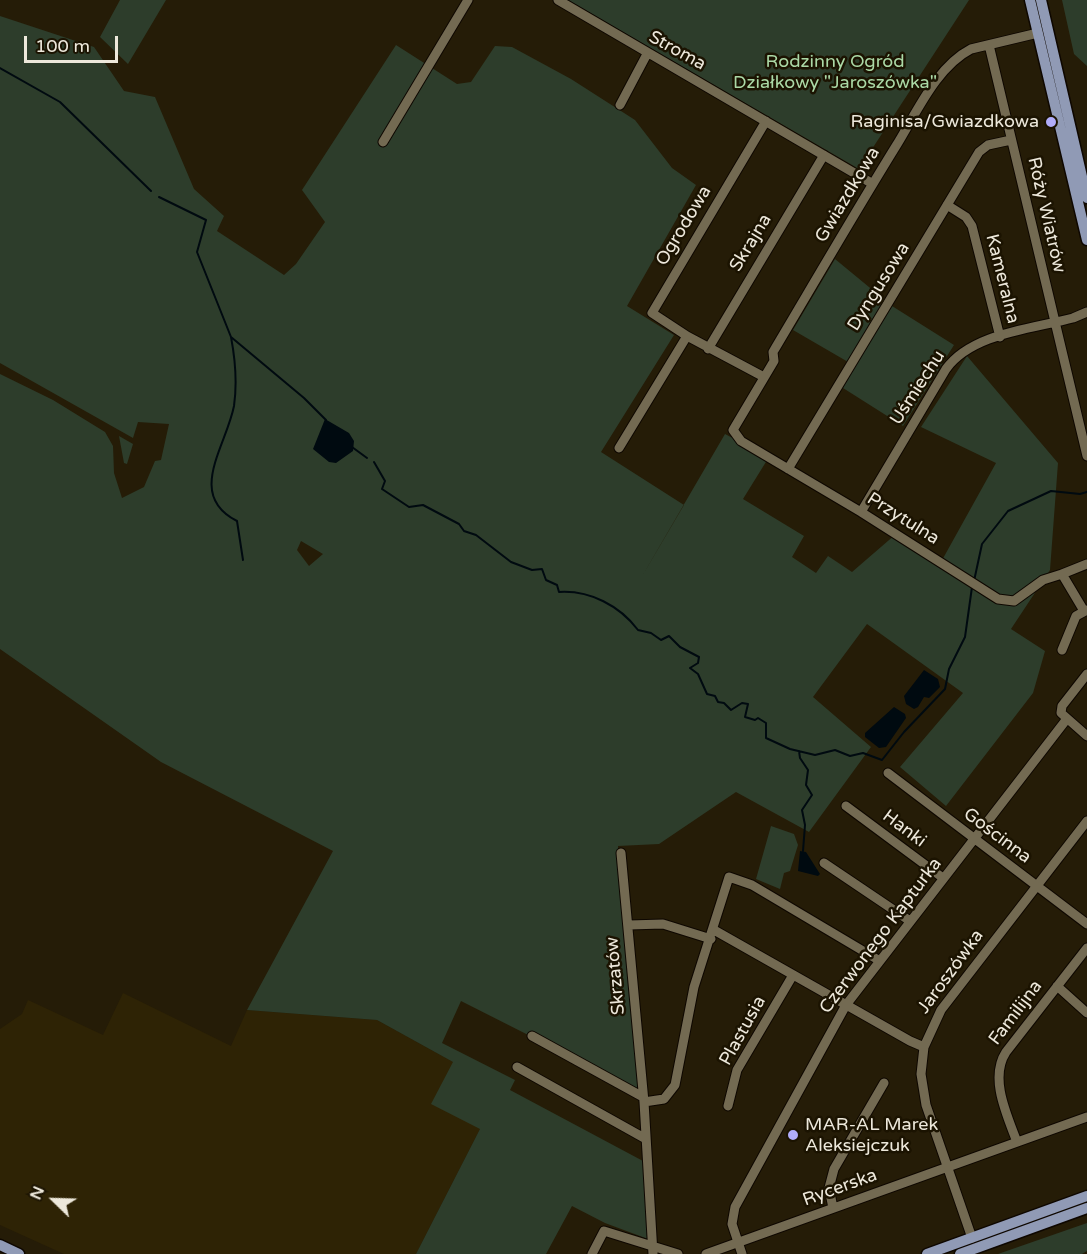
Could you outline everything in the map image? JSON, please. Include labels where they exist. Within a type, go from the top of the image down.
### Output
[{"type":"main road","points":[[1030,0],[1087,240]]},
{"type":"main road","points":[[1041,0],[1087,198]]},
{"type":"main road","points":[[927,1254],[1087,1196]]},
{"type":"main road","points":[[960,1254],[1087,1208]]},
{"type":"main road","points":[[0,1245],[19,1254]]},
{"type":"street","points":[[383,142],[468,0]]},
{"type":"street","name":"Stroma","points":[[558,0],[873,184]]},
{"type":"street","name":"Gwiazdkowa","points":[[734,428],[774,361],[774,352],[873,184],[945,71],[962,54],[1038,33]]},
{"type":"street","name":"Róży Wiatrów","points":[[988,45],[1087,456]]},
{"type":"street","points":[[620,105],[647,54]]},
{"type":"street","name":"Ogrodowa","points":[[764,377],[708,349],[652,313],[766,121]]},
{"type":"street","name":"Dyngusowa","points":[[788,469],[979,152],[988,145],[1011,140]]},
{"type":"street","name":"Skrajna","points":[[708,349],[824,155]]},
{"type":"street","name":"Kameralna","points":[[947,205],[966,217],[972,226],[999,337]]},
{"type":"street","name":"Uśmiechu","points":[[861,512],[951,362],[968,347],[1073,318],[1087,312]]},
{"type":"street","name":"Uśmiechu","points":[[1073,318],[1087,319]]},
{"type":"street","points":[[619,448],[687,336]]},
{"type":"street","name":"Przytulna","points":[[734,428],[737,438],[861,512],[1002,601],[1014,601],[1043,580],[1087,564]]},
{"type":"street","points":[[1062,574],[1085,610],[1076,616],[1062,650]]},
{"type":"street","points":[[1087,675],[1062,706],[1060,713],[1087,736]]},
{"type":"street","name":"Czerwonego Kapturka","points":[[742,1254],[732,1224],[735,1207],[846,1005],[1066,720]]},
{"type":"street","name":"Gościnna","points":[[888,773],[1087,924]]},
{"type":"street","name":"Hanki","points":[[846,806],[943,878]]},
{"type":"street","name":"Jaroszówka","points":[[972,1238],[924,1095],[921,1074],[924,1047],[941,1010],[1087,821]]},
{"type":"street","name":"Skrzatów","points":[[621,853],[644,1099],[653,1251]]},
{"type":"street","points":[[824,863],[909,921]]},
{"type":"street","points":[[532,1036],[644,1099],[664,1099],[675,1085],[694,987],[713,935],[729,877],[766,894],[880,961]]},
{"type":"street","points":[[628,925],[663,924],[713,935],[793,975],[924,1047]]},
{"type":"street","name":"Familijna","points":[[1017,1142],[999,1086],[1000,1064],[1087,948]]},
{"type":"street","name":"Plastusia","points":[[728,1106],[737,1070],[793,975]]},
{"type":"street","points":[[1057,986],[1087,1013]]},
{"type":"street","points":[[517,1067],[646,1139]]},
{"type":"street","points":[[833,1208],[829,1188],[834,1169],[884,1083]]},
{"type":"street","name":"Rycerska","points":[[706,1254],[1087,1117]]},
{"type":"street","points":[[592,1254],[604,1231],[653,1251],[678,1254]]},
{"type":"shaded area","points":[[325,419],[349,433],[354,441],[353,451],[336,463],[329,462],[313,449]]},
{"type":"shaded area","points":[[924,670],[938,679],[940,687],[929,698],[924,697],[914,709],[906,704],[904,696]]},
{"type":"shaded area","points":[[894,707],[905,714],[906,718],[886,747],[879,748],[865,737],[865,733]]},
{"type":"shaded area","points":[[800,851],[806,852],[820,874],[818,876],[798,871]]},
{"type":"shaded area","points":[[123,993],[231,1046],[247,1010],[377,1020],[453,1062],[480,1129],[416,1254],[64,1254],[0,1225],[0,1029],[22,1014],[28,1000],[103,1035]]},
{"type":"green space","points":[[120,0],[166,0],[128,64],[100,37]]},
{"type":"green space","name":"Rodzinny Ogród Działkowy \"Jaroszówka\"","points":[[568,0],[969,0],[859,169]]},
{"type":"green space","points":[[1062,0],[1087,0],[1087,66],[1074,54]]},
{"type":"green space","points":[[0,16],[94,47],[124,91],[155,97],[194,189],[224,216],[217,231],[284,275],[296,264],[325,222],[302,190],[396,45],[457,84],[471,82],[495,46],[512,47],[571,79],[635,120],[672,168],[696,185],[627,306],[674,335],[601,452],[684,505],[725,434],[769,457],[743,499],[804,536],[792,557],[816,573],[828,556],[852,572],[896,534],[941,562],[996,463],[921,427],[967,356],[1058,463],[1050,570],[1011,629],[1045,651],[1033,693],[946,806],[900,767],[963,693],[867,624],[813,697],[871,747],[809,832],[736,792],[659,844],[618,846],[639,1091],[461,1001],[442,1043],[515,1080],[510,1090],[643,1161],[648,1239],[605,1223],[572,1206],[546,1254],[416,1254],[480,1129],[431,1104],[453,1062],[377,1020],[247,1010],[333,851],[161,762],[0,649],[0,374],[53,400],[105,432],[113,446],[114,473],[122,498],[144,487],[155,461],[161,460],[169,424],[138,422],[133,438],[0,363]],"holes":[[[301,541],[323,554],[309,566],[297,550]]]},
{"type":"green space","points":[[835,259],[892,306],[954,345],[903,426],[843,388],[855,366],[793,330]]},
{"type":"green space","points":[[119,436],[133,444],[127,464],[124,463]]},
{"type":"green space","points":[[771,826],[794,834],[798,845],[790,871],[784,873],[780,889],[756,879]]},
{"type":"green space","points":[[1087,1223],[1087,1251],[1082,1254],[998,1254]]},
{"type":"waterway","points":[[0,68],[60,102],[151,191]]},
{"type":"waterway","points":[[159,197],[206,220],[197,252],[231,337],[304,398],[326,420]]},
{"type":"waterway","points":[[231,337],[235,372],[234,406],[213,469],[212,484],[214,498],[222,510],[237,521],[243,560]]},
{"type":"waterway","points":[[352,447],[367,458]]},
{"type":"waterway","name":"Jaroszówka","points":[[374,462],[385,481],[382,489],[409,507],[423,505],[459,524],[464,531],[476,535],[511,562],[532,570],[542,569],[546,580],[557,585],[559,592],[593,597],[613,607],[631,621],[638,630],[651,633],[661,640],[669,636],[680,647],[699,657],[698,663],[690,668],[698,674],[707,694],[715,696],[718,702],[724,703],[731,710],[742,703],[748,704],[745,717],[755,720],[758,718],[766,723],[766,738],[790,749],[815,755],[835,750],[850,756],[863,753],[882,760],[904,732],[945,689],[949,669],[965,637],[972,587]]},
{"type":"waterway","name":"Jaroszówka","points":[[974,581],[982,544],[1008,511],[1051,491],[1080,494],[1087,492]]},
{"type":"waterway","points":[[799,751],[800,758],[808,770],[806,785],[812,795],[802,810],[805,825],[803,851]]},
{"type":"place","name":"Raginisa/Gwiazdkowa","points":[[1051,122]]},
{"type":"place","name":"MAR-AL Marek Aleksiejczuk","points":[[793,1135]]}]
